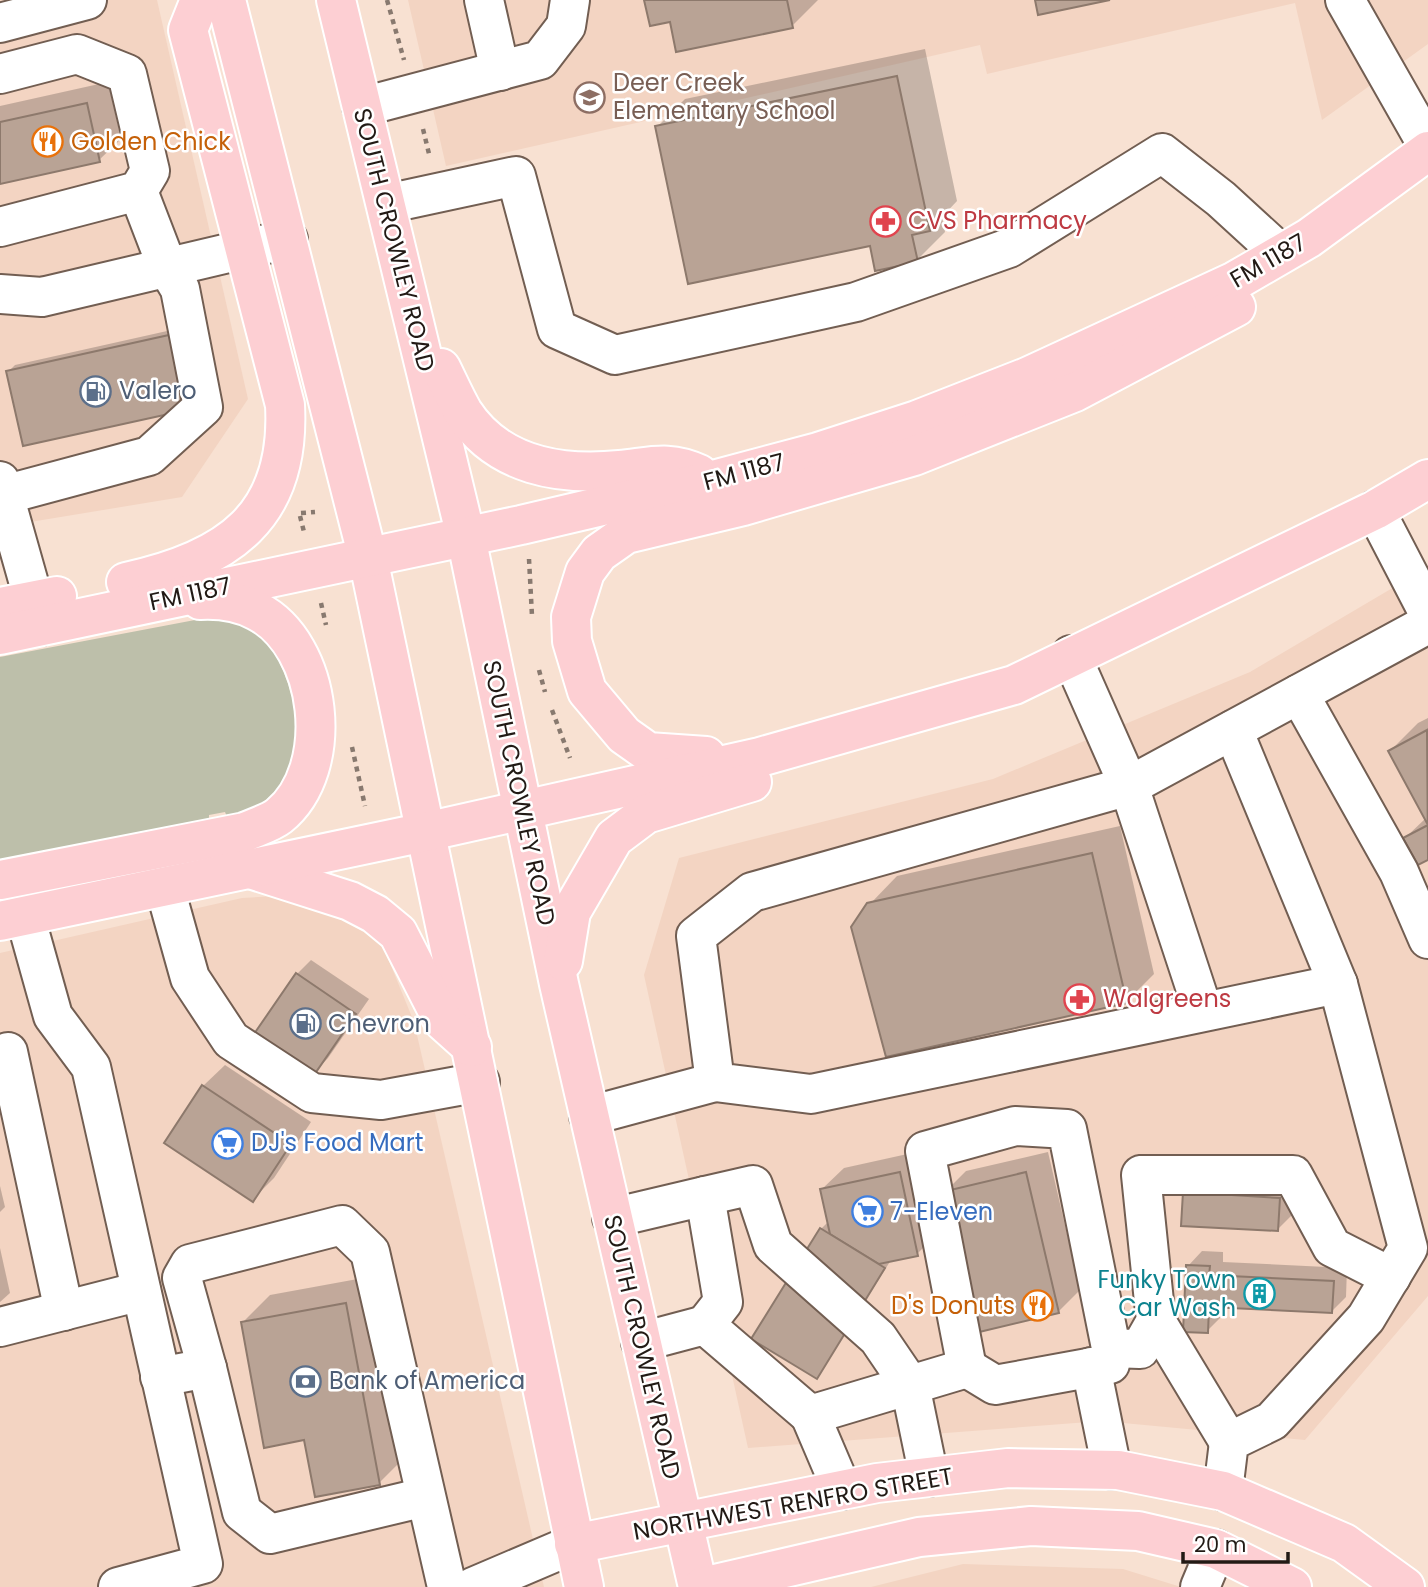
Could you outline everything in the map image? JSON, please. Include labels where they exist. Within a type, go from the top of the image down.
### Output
[{"type":"main road","points":[[25,611],[165,574],[197,561],[248,527],[268,502],[287,439],[285,405],[188,30],[201,0]]},
{"type":"main road","points":[[226,0],[368,558],[584,1587]]},
{"type":"main road","name":"SOUTH CROWLEY ROAD","points":[[336,0],[466,537],[559,984],[682,1522],[700,1587]]},
{"type":"main road","name":"FM 1187","points":[[0,635],[25,611],[158,600],[368,558],[713,480],[818,452],[917,420],[1027,377],[1235,282],[1295,246],[1428,148]]},
{"type":"main road","points":[[760,757],[648,752],[624,735],[604,715],[587,691],[579,671],[571,617],[585,572],[599,553],[626,534],[743,506],[914,456],[1075,392],[1276,286],[1295,246]]},
{"type":"main road","points":[[414,320],[464,413],[491,443],[528,465],[562,471],[607,471],[677,464],[713,480]]},
{"type":"main road","points":[[13,919],[425,832],[760,757],[1014,685],[1070,655],[1375,510],[1428,479]]},
{"type":"main road","points":[[0,880],[246,832],[279,817],[298,796],[312,769],[317,744],[315,712],[308,680],[298,654],[282,630],[259,612],[239,604],[210,599],[158,600]]},
{"type":"main road","points":[[559,984],[571,912],[576,901],[614,838],[646,814],[982,716],[1014,685]]},
{"type":"main road","points":[[245,868],[349,901],[374,914],[398,933],[443,1021],[476,1065]]},
{"type":"main road","name":"NORTHWEST RENFRO STREET","points":[[574,1544],[842,1490],[929,1477],[1008,1468],[1112,1470],[1223,1491],[1344,1543],[1405,1587]]},
{"type":"main road","points":[[1216,1549],[1223,1491]]},
{"type":"main road","points":[[700,1587],[919,1537],[1031,1526],[1138,1531],[1216,1549],[1292,1587]]},
{"type":"lane","points":[[0,23],[87,0]]},
{"type":"lane","points":[[484,0],[500,71]]},
{"type":"lane","points":[[362,107],[540,60],[566,26],[570,0]]},
{"type":"lane","points":[[1345,0],[1428,148]]},
{"type":"lane","points":[[1367,36],[1382,0]]},
{"type":"lane","points":[[0,74],[77,54],[127,74],[150,171],[138,191],[0,227]]},
{"type":"lane","points":[[386,204],[516,176],[558,329],[615,355],[856,302],[1009,248],[1163,153],[1221,199],[1295,246]]},
{"type":"lane","points":[[25,611],[1,490],[149,456],[203,407],[180,289],[168,269],[138,191]]},
{"type":"lane","points":[[0,294],[42,297],[288,239]]},
{"type":"lane","points":[[1375,510],[1428,612]]},
{"type":"lane","points":[[715,1082],[696,936],[752,892],[1129,786],[1428,624]]},
{"type":"lane","points":[[1070,655],[1129,786],[1203,1011]]},
{"type":"lane","points":[[1299,694],[1399,873],[1428,939]]},
{"type":"lane","points":[[1229,1442],[1272,1420],[1366,1318],[1409,1250],[1338,984],[1233,730]]},
{"type":"lane","points":[[164,885],[190,978],[232,1040],[313,1093],[381,1100],[476,1065]]},
{"type":"lane","points":[[13,919],[53,1016],[91,1067],[160,1377],[208,1572]]},
{"type":"lane","points":[[589,1115],[715,1082],[811,1094],[1338,984]]},
{"type":"lane","points":[[64,1311],[4,1053],[68,1037]]},
{"type":"lane","points":[[1112,1470],[1101,1358],[1067,1129],[1015,1126],[925,1151],[967,1368],[995,1385],[1101,1358],[1140,1349],[1156,1321]]},
{"type":"lane","points":[[1223,1491],[1229,1442],[1156,1321],[1141,1175],[1293,1175],[1332,1247],[1409,1250]]},
{"type":"lane","points":[[612,1218],[753,1185],[773,1245],[878,1338],[910,1385],[929,1477]]},
{"type":"lane","points":[[641,1342],[705,1325],[723,1303],[705,1196]]},
{"type":"lane","points":[[425,1497],[270,1534],[242,1512],[182,1278],[190,1264],[342,1225],[370,1252],[447,1587]]},
{"type":"lane","points":[[0,1327],[141,1291]]},
{"type":"lane","points":[[705,1325],[810,1415],[842,1490]]},
{"type":"lane","points":[[160,1377],[207,1368]]},
{"type":"lane","points":[[810,1415],[967,1368]]},
{"type":"lane","points":[[473,1587],[574,1544]]},
{"type":"lane","points":[[1200,1587],[1216,1549]]},
{"type":"lane","points":[[118,1587],[203,1564],[208,1572]]},
{"type":"path","points":[[300,513],[315,512]]},
{"type":"shaded area","points":[[0,0],[157,0],[248,399],[182,497],[0,527]]},
{"type":"shaded area","name":"Deer Creek Elementary School","points":[[408,0],[1428,0],[1428,44],[1322,120],[1295,3],[987,74],[980,45],[446,166]]},
{"type":"shaded area","points":[[1428,567],[1428,1296],[1305,1440],[1102,1421],[748,1448],[644,975],[679,858],[993,779],[1250,672]]},
{"type":"shaded area","points":[[275,896],[365,926],[385,951],[414,1022],[544,1587],[0,1587],[0,953],[242,898]]},
{"type":"shaded area","points":[[963,1564],[1123,1569],[1181,1587],[871,1587]]},
{"type":"green space","points":[[216,616],[243,622],[258,632],[281,665],[289,686],[297,730],[292,766],[281,785],[266,800],[237,815],[227,817],[225,812],[209,815],[209,821],[0,866],[0,657]]},
{"type":"building","points":[[644,0],[787,0],[793,28],[676,52],[670,22],[650,26]]},
{"type":"building","points":[[1035,0],[1110,0],[1038,15]]},
{"type":"building","name":"CVS Pharmacy","points":[[897,76],[930,231],[912,235],[918,262],[875,271],[870,246],[688,284],[655,126]]},
{"type":"building","name":"Golden Chick","points":[[87,103],[100,162],[0,184],[0,122]]},
{"type":"building","name":"Valero","points":[[169,335],[187,410],[23,446],[6,371]]},
{"type":"building","points":[[1427,730],[1428,824],[1388,751]]},
{"type":"building","points":[[1428,825],[1428,860],[1418,865],[1403,838]]},
{"type":"building","name":"Walgreens","points":[[1092,853],[1127,1003],[886,1057],[851,927],[867,903]]},
{"type":"building","name":"Chevron","points":[[296,973],[356,1014],[314,1075],[254,1034]]},
{"type":"building","name":"DJ's Food Mart","points":[[202,1085],[291,1144],[253,1202],[164,1143]]},
{"type":"building","name":"7-Eleven","points":[[900,1172],[918,1256],[879,1264],[830,1234],[820,1189]]},
{"type":"building","points":[[1026,1172],[1059,1313],[975,1333],[942,1192]]},
{"type":"building","points":[[1183,1192],[1280,1198],[1278,1231],[1181,1226]]},
{"type":"building","name":"7-Eleven","points":[[820,1228],[885,1268],[817,1379],[751,1339]]},
{"type":"building","name":"Funky Town Car Wash","points":[[1186,1265],[1210,1266],[1209,1275],[1334,1281],[1332,1313],[1209,1307],[1208,1333],[1183,1332]]},
{"type":"building","name":"Bank of America","points":[[346,1303],[380,1485],[315,1497],[304,1440],[264,1448],[241,1322]]},
{"type":"place","name":"Deer Creek Elementary School","points":[[590,97]]},
{"type":"place","name":"Golden Chick","points":[[48,142]]},
{"type":"place","name":"CVS Pharmacy","points":[[885,221]]},
{"type":"place","name":"Valero","points":[[96,391]]},
{"type":"place","name":"Walgreens","points":[[1080,999]]},
{"type":"place","name":"Chevron","points":[[305,1024]]},
{"type":"place","name":"DJ's Food Mart","points":[[228,1143]]},
{"type":"place","name":"7-Eleven","points":[[867,1212]]},
{"type":"place","name":"Funky Town Car Wash","points":[[1259,1294]]},
{"type":"place","name":"D's Donuts","points":[[1038,1306]]},
{"type":"place","name":"Bank of America","points":[[306,1381]]}]
